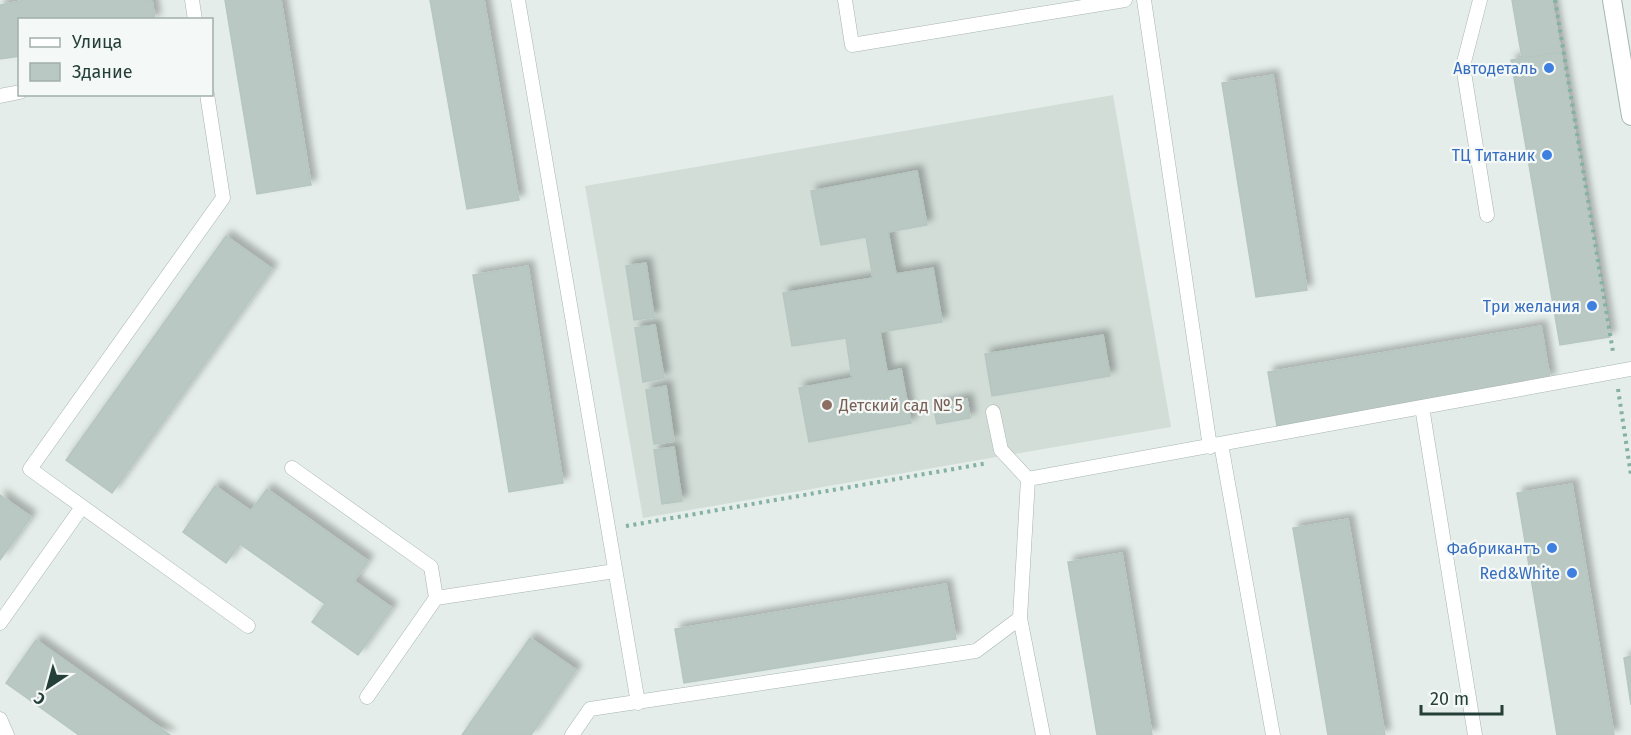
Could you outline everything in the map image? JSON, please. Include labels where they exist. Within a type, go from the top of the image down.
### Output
[{"type":"main road","points":[[1612,0],[1631,116]]},
{"type":"lane","points":[[192,0],[195,18]]},
{"type":"lane","points":[[518,0],[638,703]]},
{"type":"lane","points":[[845,0],[852,45],[1125,0]]},
{"type":"lane","points":[[1144,0],[1216,446],[1273,735]]},
{"type":"lane","points":[[1480,0],[1463,66],[1487,215]]},
{"type":"lane","points":[[0,96],[18,92]]},
{"type":"lane","points":[[207,96],[224,198],[30,469],[248,626]]},
{"type":"lane","points":[[1028,479],[1631,369]]},
{"type":"lane","points":[[1422,407],[1475,735]]},
{"type":"lane","points":[[993,412],[1001,450],[1028,479],[1020,618],[1043,735]]},
{"type":"lane","points":[[292,468],[430,567],[436,598],[367,697]]},
{"type":"lane","points":[[0,623],[82,507]]},
{"type":"lane","points":[[436,598],[615,571]]},
{"type":"lane","points":[[573,735],[590,709],[976,651],[1020,618]]},
{"type":"lane","points":[[0,719],[7,735]]},
{"type":"path","points":[[1555,0],[1631,475]]},
{"type":"path","points":[[608,529],[1010,459]]},
{"type":"shaded area","points":[[1113,95],[1171,427],[643,518],[585,186]]},
{"type":"building","points":[[26,0],[152,0],[155,18],[18,18],[18,56],[0,59],[0,5]]},
{"type":"building","points":[[225,0],[281,0],[311,185],[257,194]]},
{"type":"building","points":[[430,0],[484,0],[519,200],[467,209]]},
{"type":"building","points":[[1512,0],[1552,0],[1561,52],[1522,58]]},
{"type":"building","points":[[1561,52],[1610,337],[1560,345],[1511,60]]},
{"type":"building","points":[[1273,75],[1307,290],[1256,297],[1222,83]]},
{"type":"building","points":[[917,171],[927,225],[888,232],[896,274],[933,268],[942,322],[880,332],[887,372],[901,369],[911,423],[809,442],[799,388],[852,378],[846,338],[792,346],[783,293],[873,278],[866,237],[821,245],[811,191]]},
{"type":"building","points":[[226,236],[272,269],[112,493],[66,460]]},
{"type":"building","points":[[646,263],[654,317],[634,320],[626,266]]},
{"type":"building","points":[[528,266],[563,483],[509,492],[473,275]]},
{"type":"building","points":[[655,325],[664,378],[643,382],[635,328]]},
{"type":"building","points":[[1541,326],[1550,379],[1277,426],[1268,372]]},
{"type":"building","points":[[1103,335],[1110,376],[992,396],[985,354]]},
{"type":"building","points":[[666,386],[674,441],[654,444],[646,390]]},
{"type":"building","points":[[967,399],[970,418],[937,424],[933,406]]},
{"type":"building","points":[[674,447],[682,501],[662,504],[654,450]]},
{"type":"building","points":[[1572,484],[1614,735],[1557,735],[1517,493]]},
{"type":"building","points":[[215,486],[251,511],[267,489],[368,561],[354,581],[392,608],[358,655],[312,622],[325,604],[240,544],[226,563],[183,532]]},
{"type":"building","points":[[0,495],[31,517],[0,560]]},
{"type":"building","points":[[1348,519],[1385,735],[1328,735],[1293,528]]},
{"type":"building","points":[[1122,553],[1152,735],[1097,735],[1068,562]]},
{"type":"building","points":[[946,584],[956,639],[684,683],[675,629]]},
{"type":"building","points":[[530,638],[576,670],[531,735],[462,735]]},
{"type":"building","points":[[36,640],[170,735],[79,735],[6,683]]},
{"type":"building","points":[[1631,656],[1631,705],[1624,658]]},
{"type":"place","name":"Автодеталь","points":[[1549,68]]},
{"type":"place","name":"ТЦ Титаник","points":[[1547,155]]},
{"type":"place","name":"Три желания","points":[[1592,306]]},
{"type":"place","name":"Детский сад № 5","points":[[827,405]]},
{"type":"place","name":"Фабрикантъ","points":[[1552,548]]},
{"type":"place","name":"Red&White","points":[[1572,573]]}]
